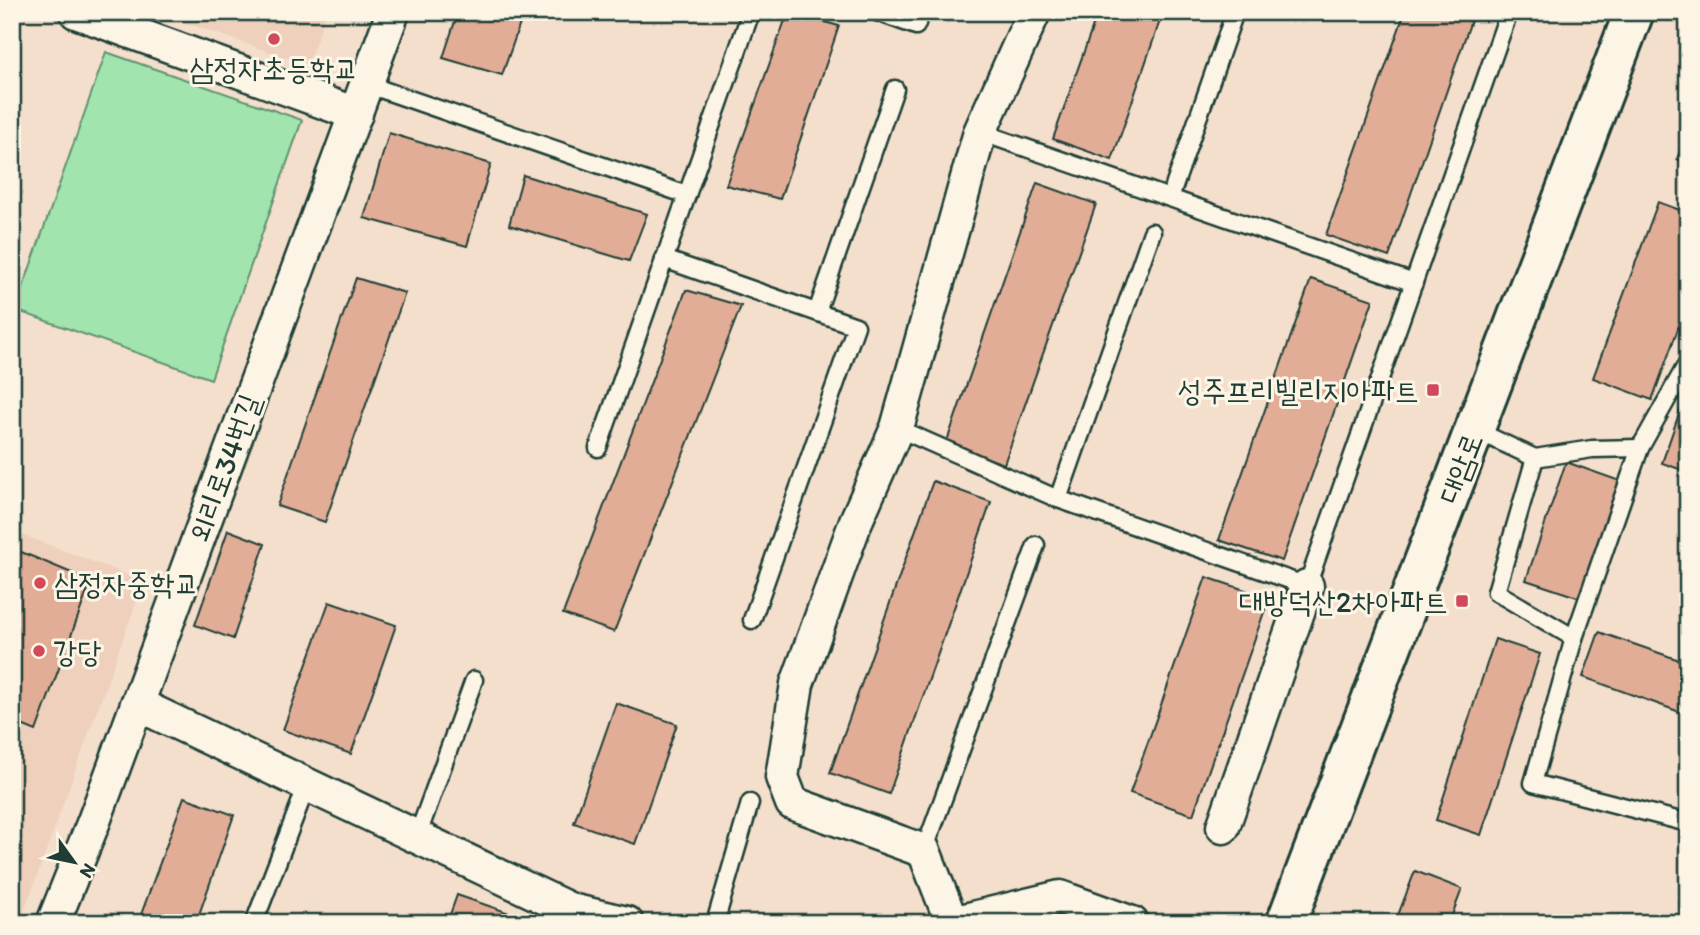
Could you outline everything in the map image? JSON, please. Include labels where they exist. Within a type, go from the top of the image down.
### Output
[{"type":"street","points":[[76,12],[356,114]]},
{"type":"street","name":"외리로34번길","points":[[53,923],[94,821],[393,12]]},
{"type":"street","points":[[1034,12],[980,132],[897,428],[856,521],[797,684],[782,777],[792,803],[924,851],[952,923],[1060,897],[1132,923]]},
{"type":"street","name":"대암로","points":[[1286,923],[1634,12]]},
{"type":"street","points":[[1223,827],[1307,586]]},
{"type":"street","points":[[136,704],[418,837],[568,916],[627,923]]},
{"type":"lane","points":[[598,448],[751,12]]},
{"type":"lane","points":[[877,12],[916,26],[921,12]]},
{"type":"lane","points":[[1170,198],[1236,12]]},
{"type":"lane","points":[[897,428],[1058,499],[1307,586],[1509,12]]},
{"type":"lane","points":[[366,83],[687,195]]},
{"type":"lane","points":[[817,312],[895,89]]},
{"type":"lane","points":[[980,132],[1414,283]]},
{"type":"lane","points":[[1058,499],[1152,232]]},
{"type":"lane","points":[[664,259],[856,326],[752,620]]},
{"type":"lane","points":[[1688,362],[1640,448],[1574,638],[1534,783],[1688,823]]},
{"type":"lane","points":[[1475,430],[1535,458],[1592,449],[1640,448]]},
{"type":"lane","points":[[1535,458],[1496,592],[1574,638]]},
{"type":"lane","points":[[924,851],[1035,545]]},
{"type":"lane","points":[[418,837],[474,680]]},
{"type":"lane","points":[[254,923],[307,785]]},
{"type":"lane","points":[[715,923],[750,803]]},
{"type":"shaded area","name":"삼정자초등학교","points":[[155,12],[327,12],[307,65]]},
{"type":"shaded area","name":"삼정자중학교","points":[[12,531],[144,581],[20,923],[12,923]]},
{"type":"green space","points":[[106,52],[302,120],[211,379],[15,310]]},
{"type":"building","points":[[458,12],[524,12],[502,75],[443,58]]},
{"type":"building","points":[[788,12],[839,26],[780,199],[726,185]]},
{"type":"building","points":[[1098,12],[1163,12],[1112,160],[1053,139]]},
{"type":"building","points":[[1405,12],[1474,12],[1389,257],[1326,235]]},
{"type":"building","points":[[1688,130],[1688,163],[1677,159]]},
{"type":"building","points":[[389,133],[491,164],[467,246],[364,218]]},
{"type":"building","points":[[523,175],[647,214],[629,261],[509,225]]},
{"type":"building","points":[[1037,183],[1096,204],[1004,464],[946,444]]},
{"type":"building","points":[[1658,202],[1688,213],[1688,301],[1652,400],[1593,378]]},
{"type":"building","points":[[356,278],[405,293],[325,522],[277,506]]},
{"type":"building","points":[[1311,279],[1373,300],[1282,561],[1219,540]]},
{"type":"building","points":[[686,290],[741,306],[614,632],[563,614]]},
{"type":"building","points":[[1681,408],[1688,410],[1688,472],[1662,463]]},
{"type":"building","points":[[1566,462],[1620,481],[1580,598],[1526,580]]},
{"type":"building","points":[[933,481],[991,502],[889,794],[830,773]]},
{"type":"building","points":[[228,530],[265,544],[233,639],[195,625]]},
{"type":"building","name":"강당","points":[[14,549],[91,581],[36,731],[12,721]]},
{"type":"building","points":[[1206,577],[1269,598],[1193,815],[1130,793]]},
{"type":"building","points":[[329,602],[396,625],[351,754],[283,730]]},
{"type":"building","points":[[1599,632],[1688,663],[1688,715],[1583,677]]},
{"type":"building","points":[[1495,639],[1540,654],[1481,835],[1436,820]]},
{"type":"building","points":[[616,703],[677,724],[635,844],[574,823]]},
{"type":"building","points":[[184,797],[234,815],[196,923],[138,923]]},
{"type":"building","points":[[1415,871],[1462,889],[1449,923],[1395,923]]},
{"type":"building","points":[[457,895],[518,916],[516,923],[447,923]]},
{"type":"place","name":"삼정자초등학교","points":[[274,39]]},
{"type":"place","name":"성주프리빌리지아파트","points":[[1433,390]]},
{"type":"place","name":"삼정자중학교","points":[[40,583]]},
{"type":"place","name":"대방덕산2차아파트","points":[[1462,601]]},
{"type":"place","name":"강당","points":[[39,651]]}]
